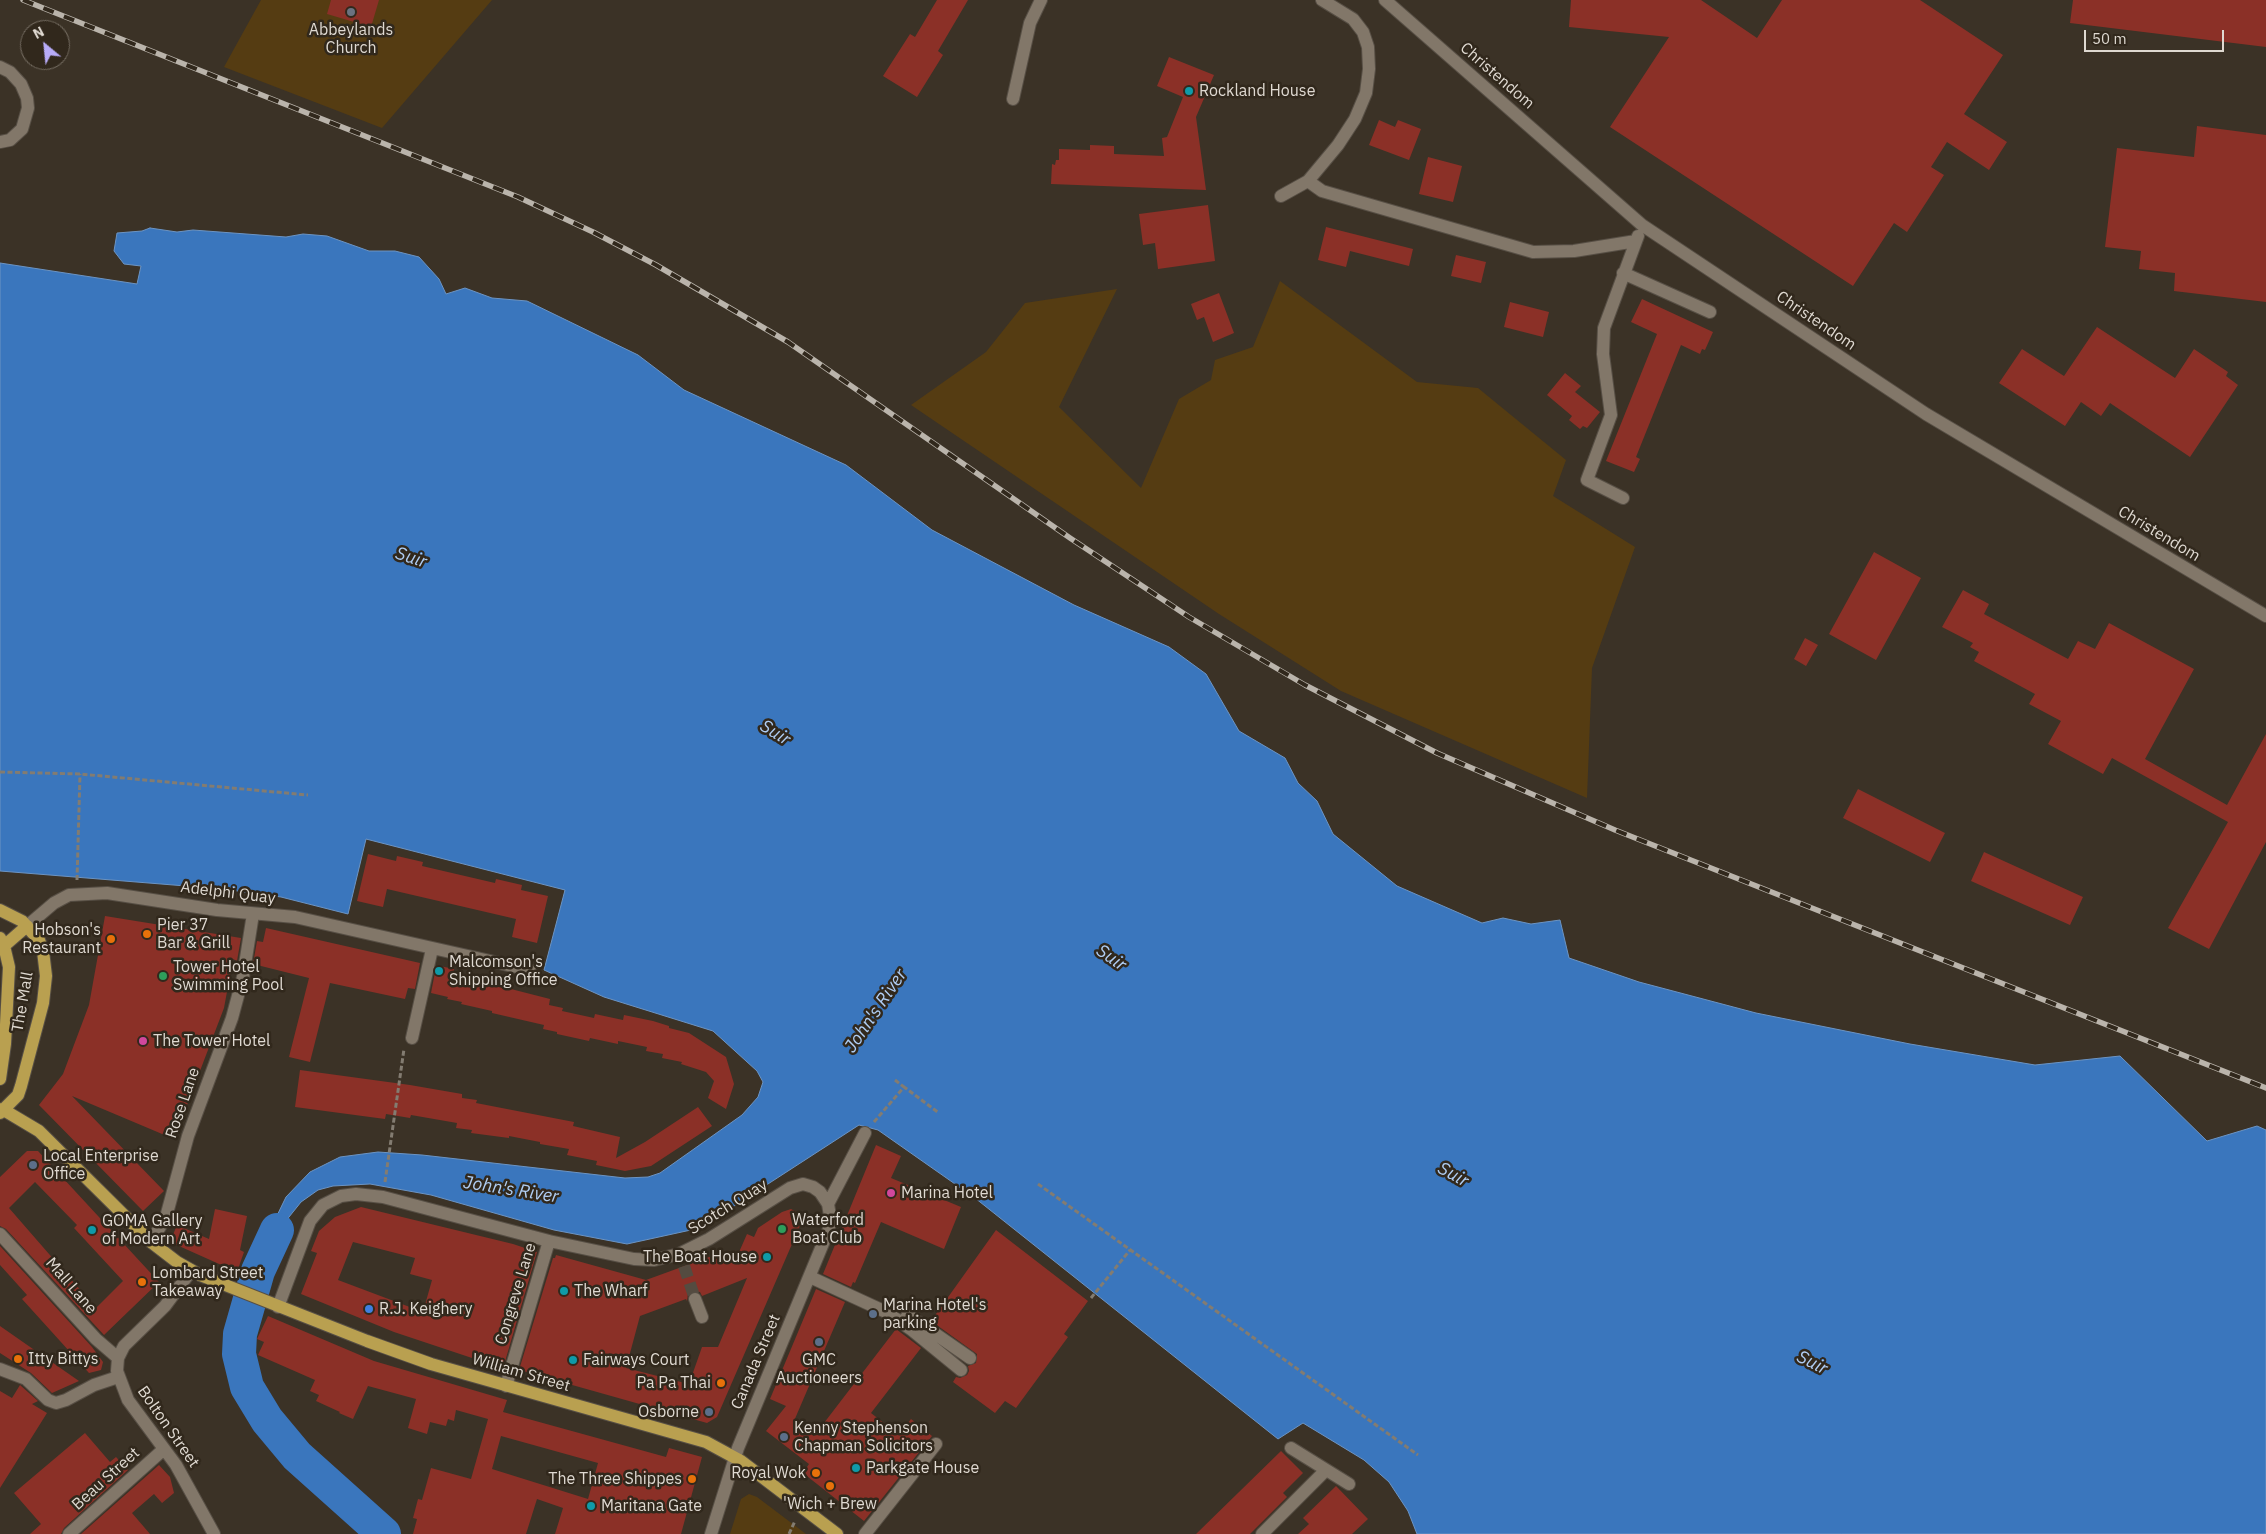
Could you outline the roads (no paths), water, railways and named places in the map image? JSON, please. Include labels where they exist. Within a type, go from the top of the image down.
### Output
[{"type":"main road","points":[[0,910],[27,926],[2,942]]},
{"type":"main road","name":"The Mall","points":[[1,1111],[18,1095],[45,988],[46,964],[43,951],[38,940],[27,926]]},
{"type":"main road","name":"The Mall","points":[[0,1079],[5,1044],[9,967],[2,942]]},
{"type":"main road","points":[[0,1096],[1,1111]]},
{"type":"main road","name":"William Street","points":[[1,1111],[44,1134],[151,1242],[191,1271],[232,1289],[404,1355],[506,1386],[696,1439],[735,1456],[837,1534]]},
{"type":"street","points":[[1013,99],[1030,23],[1041,0]]},
{"type":"street","points":[[1281,196],[1308,181],[1338,145],[1355,119],[1366,93],[1369,69],[1368,48],[1363,32],[1354,19],[1322,0]]},
{"type":"street","name":"Christendom","points":[[1385,0],[1642,225],[1926,414],[2266,616]]},
{"type":"street","points":[[0,67],[10,72],[21,84],[27,98],[28,108],[22,129],[10,140],[0,142]]},
{"type":"street","points":[[1308,181],[1322,191],[1533,252],[1574,251],[1636,241]]},
{"type":"street","points":[[1623,498],[1587,480],[1612,415],[1603,354],[1604,328],[1642,225]]},
{"type":"street","points":[[1623,273],[1710,312]]},
{"type":"street","name":"Adelphi Quay","points":[[27,926],[54,903],[77,893],[107,893],[253,914],[295,917],[530,970]]},
{"type":"street","name":"Rose Lane","points":[[151,1242],[169,1209],[188,1136],[237,1002],[253,914]]},
{"type":"street","points":[[408,1042],[432,949]]},
{"type":"street","points":[[828,1204],[865,1133]]},
{"type":"street","name":"Scotch Quay","points":[[278,1307],[310,1221],[323,1205],[341,1196],[356,1194],[383,1197],[549,1241],[646,1260],[682,1260],[728,1228],[797,1185],[813,1187],[820,1192],[828,1204]]},
{"type":"street","name":"Canada Street","points":[[711,1534],[735,1456],[829,1229],[830,1216],[828,1204]]},
{"type":"street","name":"Mall Lane","points":[[0,1234],[96,1339],[118,1358]]},
{"type":"street","name":"Congreve Lane","points":[[506,1386],[549,1241]]},
{"type":"street","points":[[118,1358],[129,1340],[174,1296],[191,1271]]},
{"type":"street","points":[[810,1277],[905,1319],[970,1358]]},
{"type":"street","points":[[696,1299],[702,1317]]},
{"type":"street","points":[[905,1319],[961,1370]]},
{"type":"street","name":"Bolton Street","points":[[118,1358],[118,1377],[128,1400],[187,1483],[214,1534]]},
{"type":"street","points":[[0,1369],[26,1379],[48,1400],[56,1404],[94,1385],[118,1377]]},
{"type":"street","points":[[865,1534],[936,1444]]},
{"type":"street","points":[[1291,1448],[1349,1484]]},
{"type":"street","name":"Beau Street","points":[[69,1534],[164,1449]]},
{"type":"street","points":[[1262,1534],[1326,1470]]},
{"type":"water","name":"Suir","points":[[150,228],[177,232],[193,230],[286,237],[303,234],[327,236],[369,251],[395,251],[419,257],[439,279],[446,294],[465,288],[492,298],[527,301],[638,355],[684,390],[846,465],[932,530],[1074,605],[1169,647],[1206,674],[1239,731],[1285,758],[1298,783],[1317,801],[1333,834],[1397,886],[1482,923],[1503,918],[1531,924],[1560,920],[1569,958],[1639,982],[1756,1013],[1910,1044],[2035,1065],[2120,1056],[2207,1141],[2257,1126],[2266,1130],[2266,1534],[1417,1534],[1408,1511],[1389,1482],[1364,1460],[1303,1423],[1278,1439],[975,1198],[878,1130],[859,1125],[700,1228],[627,1244],[554,1230],[431,1195],[370,1184],[333,1186],[318,1190],[301,1202],[281,1227],[258,1271],[271,1228],[286,1197],[310,1172],[340,1157],[378,1152],[422,1155],[625,1178],[648,1177],[660,1173],[742,1115],[758,1097],[763,1082],[757,1071],[713,1031],[604,997],[544,970],[565,890],[366,839],[348,914],[281,897],[223,889],[0,871],[0,263],[137,284],[141,266],[124,264],[114,251],[117,233],[142,231]]},
{"type":"waterway","name":"John's River","points":[[277,1230],[258,1271],[240,1334],[239,1354],[247,1387],[267,1420],[297,1456],[384,1534]]},
{"type":"tunnel","points":[[684,1266],[695,1299]]},
{"type":"railway","points":[[23,0],[518,197],[593,232],[656,265],[788,342],[1070,538],[1189,617],[1305,685],[1437,753],[1615,830],[2266,1088]]},
{"type":"place","name":"Abbeylands Church","points":[[351,12]]},
{"type":"place","name":"Rockland House","points":[[1189,91]]},
{"type":"place","name":"Pier 37 Bar & Grill","points":[[147,934]]},
{"type":"place","name":"Hobson's Restaurant","points":[[111,939]]},
{"type":"place","name":"Malcomson's Shipping Office","points":[[439,971]]},
{"type":"place","name":"Tower Hotel Swimming Pool","points":[[163,976]]},
{"type":"place","name":"The Tower Hotel","points":[[143,1041]]},
{"type":"place","name":"Local Enterprise Office","points":[[33,1165]]},
{"type":"place","name":"Marina Hotel","points":[[891,1193]]},
{"type":"place","name":"Waterford Boat Club","points":[[782,1229]]},
{"type":"place","name":"GOMA Gallery of Modern Art","points":[[92,1230]]},
{"type":"place","name":"The Boat House","points":[[767,1257]]},
{"type":"place","name":"Lombard Street Takeaway","points":[[142,1282]]},
{"type":"place","name":"The Wharf","points":[[564,1291]]},
{"type":"place","name":"R.J. Keighery","points":[[369,1309]]},
{"type":"place","name":"Marina Hotel's parking","points":[[873,1314]]},
{"type":"place","name":"GMC Auctioneers","points":[[819,1342]]},
{"type":"place","name":"Itty Bittys","points":[[18,1359]]},
{"type":"place","name":"Fairways Court","points":[[573,1360]]},
{"type":"place","name":"Pa Pa Thai","points":[[721,1383]]},
{"type":"place","name":"Osborne","points":[[709,1412]]},
{"type":"place","name":"Kenny Stephenson Chapman Solicitors","points":[[784,1437]]},
{"type":"place","name":"Parkgate House","points":[[856,1468]]},
{"type":"place","name":"Royal Wok","points":[[816,1473]]},
{"type":"place","name":"The Three Shippes","points":[[692,1479]]},
{"type":"place","name":"'Wich + Brew","points":[[830,1486]]},
{"type":"place","name":"Maritana Gate","points":[[591,1506]]}]
